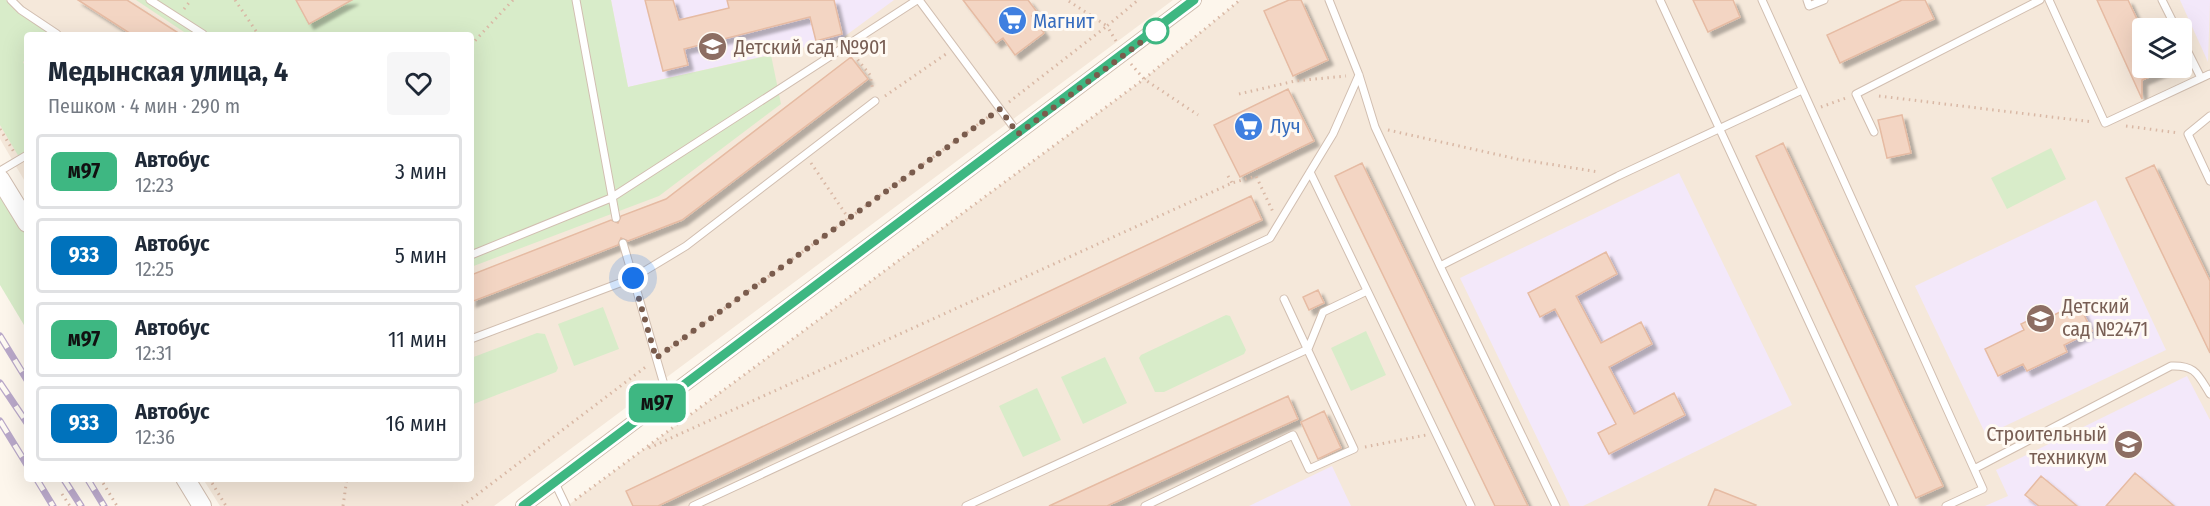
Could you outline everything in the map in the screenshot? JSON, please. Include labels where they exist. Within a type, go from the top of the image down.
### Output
[{"type":"street","points":[[524,506],[667,395],[1124,55],[1194,0]]},
{"type":"street","points":[[0,179],[24,218]]},
{"type":"street","points":[[187,482],[202,506]]},
{"type":"lane","points":[[11,0],[21,10],[54,32]]},
{"type":"lane","points":[[150,0],[200,32]]},
{"type":"lane","points":[[576,0],[616,218]]},
{"type":"lane","points":[[474,254],[611,198],[918,0],[1018,134]]},
{"type":"lane","points":[[1329,0],[1359,75],[1375,127],[1556,506]]},
{"type":"lane","points":[[1660,0],[1894,506]]},
{"type":"lane","points":[[1762,0],[1983,489],[1946,506]]},
{"type":"lane","points":[[1807,0],[1809,6],[1824,0]]},
{"type":"lane","points":[[1874,132],[1857,94],[2040,0]]},
{"type":"lane","points":[[2049,0],[2105,123],[2210,74]]},
{"type":"lane","points":[[2162,0],[2171,18]]},
{"type":"lane","points":[[2192,60],[2201,78]]},
{"type":"lane","points":[[693,506],[1270,238],[1333,134],[1359,75]]},
{"type":"lane","points":[[1440,266],[1618,176],[1802,90]]},
{"type":"lane","points":[[474,338],[633,278],[686,246],[875,101]]},
{"type":"lane","points":[[2210,116],[2188,134],[2210,181]]},
{"type":"lane","points":[[0,171],[24,157]]},
{"type":"lane","points":[[1310,172],[1471,506]]},
{"type":"lane","points":[[623,243],[667,395]]},
{"type":"lane","points":[[966,506],[1308,349],[1323,312],[1367,291]]},
{"type":"lane","points":[[1145,506],[1293,435],[1309,469],[1354,449],[1284,299]]},
{"type":"lane","points":[[1974,469],[2171,366],[2186,365],[2195,371],[2210,393]]},
{"type":"lane","points":[[555,483],[566,506]]},
{"type":"path","points":[[235,0],[257,32]]},
{"type":"path","points":[[474,42],[513,0]]},
{"type":"path","points":[[1067,0],[1107,26],[1124,55],[1144,79],[1198,116]]},
{"type":"path","points":[[462,506],[656,358],[1000,109],[1138,0]]},
{"type":"path","points":[[566,506],[1144,79],[1240,0]]},
{"type":"path","points":[[895,91],[954,48]]},
{"type":"path","points":[[853,54],[870,75],[875,101]]},
{"type":"path","points":[[1239,94],[1294,81],[1359,75]]},
{"type":"path","points":[[1811,111],[1857,94],[2188,134]]},
{"type":"path","points":[[1375,127],[1517,159],[1618,176]]},
{"type":"path","points":[[811,164],[849,219]]},
{"type":"path","points":[[1228,176],[1232,183]]},
{"type":"path","points":[[641,451],[1232,183],[1256,176],[1279,224]]},
{"type":"path","points":[[1354,449],[1436,434]]},
{"type":"path","points":[[102,482],[117,506]]},
{"type":"path","points":[[211,482],[226,506]]},
{"type":"path","points":[[343,506],[346,482]]},
{"type":"path","points":[[62,494],[70,506]]},
{"type":"shaded area","points":[[0,0],[1173,0],[494,506],[220,506],[205,482],[474,482],[474,32],[24,32],[24,180],[0,139]]},
{"type":"shaded area","name":"Детский сад №901","points":[[611,0],[894,0],[841,39],[628,87]]},
{"type":"shaded area","points":[[1240,0],[2210,0],[2210,506],[567,506],[1144,79]]},
{"type":"shaded area","points":[[2180,0],[2210,0],[2208,62],[2192,27],[2192,18],[2188,18]]},
{"type":"shaded area","points":[[1679,173],[1792,405],[1583,506],[1570,506],[1460,278]]},
{"type":"shaded area","name":"Детский сад №2471","points":[[2096,200],[2166,350],[1986,435],[1915,286]]},
{"type":"shaded area","name":"Строительный техникум","points":[[2187,376],[2210,420],[2210,506],[1985,506],[2008,496],[1996,470]]},
{"type":"shaded area","points":[[1332,466],[1351,506],[1249,506]]},
{"type":"green space","points":[[0,0],[6,0],[18,13],[48,32],[24,32],[24,154],[19,157],[0,125]]},
{"type":"green space","points":[[136,0],[611,0],[628,87],[771,55],[781,104],[659,196],[474,266],[474,32],[184,32]]},
{"type":"green space","points":[[2051,148],[2066,179],[2007,209],[1991,178]]},
{"type":"green space","points":[[0,192],[24,232],[24,325],[0,285]]},
{"type":"green space","points":[[603,307],[619,349],[574,366],[558,324]]},
{"type":"green space","points":[[1226,315],[1230,316],[1246,350],[1244,354],[1164,392],[1155,392],[1139,358],[1141,355]]},
{"type":"green space","points":[[1366,331],[1386,375],[1351,391],[1331,348]]},
{"type":"green space","points":[[537,333],[545,334],[558,368],[556,372],[474,404],[474,357]]},
{"type":"green space","points":[[1105,357],[1127,403],[1083,424],[1061,377]]},
{"type":"green space","points":[[1037,388],[1061,440],[1023,457],[999,406]]},
{"type":"building","points":[[78,0],[127,0],[177,32],[128,32]]},
{"type":"building","points":[[296,0],[352,0],[309,24]]},
{"type":"building","points":[[645,0],[673,0],[679,20],[729,8],[727,0],[834,0],[842,34],[816,41],[810,17],[684,49],[688,65],[663,71]]},
{"type":"building","points":[[963,0],[1028,0],[1037,12],[1032,16],[1044,33],[1015,55],[1003,38],[996,43]]},
{"type":"building","points":[[1289,0],[1301,0],[1328,60],[1293,76],[1264,11]]},
{"type":"building","points":[[1693,0],[1733,0],[1740,17],[1708,32]]},
{"type":"building","points":[[1902,0],[1925,0],[1934,19],[1840,63],[1827,35]]},
{"type":"building","points":[[2097,0],[2128,0],[2136,18],[2132,18],[2132,77]]},
{"type":"building","points":[[851,57],[868,79],[682,220],[628,241],[621,238],[618,245],[474,301],[474,274],[611,220],[618,223],[621,216],[666,199]]},
{"type":"building","points":[[2132,78],[2147,78],[2142,80],[2142,99]]},
{"type":"building","points":[[1288,89],[1314,141],[1240,177],[1214,125]]},
{"type":"building","points":[[1902,115],[1911,153],[1887,158],[1878,120]]},
{"type":"building","points":[[1783,143],[1943,486],[1916,498],[1756,156]]},
{"type":"building","points":[[1362,163],[1528,506],[1495,506],[1335,176]]},
{"type":"building","points":[[2154,165],[2210,281],[2210,353],[2126,178]]},
{"type":"building","points":[[1251,196],[1262,220],[658,506],[633,506],[626,491]]},
{"type":"building","points":[[1606,252],[1617,274],[1576,296],[1601,343],[1641,322],[1652,344],[1609,367],[1634,414],[1674,393],[1685,415],[1609,454],[1598,433],[1616,424],[1555,309],[1540,317],[1528,293]]},
{"type":"building","points":[[1318,290],[1324,303],[1309,310],[1303,297]]},
{"type":"building","points":[[2078,303],[2092,331],[2064,345],[2067,352],[2027,371],[2023,364],[1998,376],[1985,349],[2024,330],[2021,324],[2035,317],[2038,323]]},
{"type":"building","points":[[1288,396],[1298,419],[1107,506],[1049,506]]},
{"type":"building","points":[[1324,411],[1341,448],[1318,459],[1301,422]]},
{"type":"building","points":[[2135,473],[2174,506],[2106,506]]},
{"type":"building","points":[[2041,476],[2077,506],[2039,506],[2025,495]]},
{"type":"building","points":[[1715,489],[1756,505],[1708,506]]},
{"type":"railway","points":[[0,336],[24,375]]},
{"type":"railway","points":[[0,383],[24,419]]},
{"type":"railway","points":[[0,421],[24,460]]},
{"type":"railway","points":[[38,482],[53,506]]},
{"type":"railway","points":[[66,482],[81,506]]},
{"type":"railway","points":[[89,482],[104,506]]},
{"type":"bus line","name":"м97","points":[[523,506],[667,395],[1194,0]]},
{"type":"place","name":"Магнит","points":[[1012,21]]},
{"type":"place","name":"Детский сад №901","points":[[713,47]]},
{"type":"place","name":"Луч","points":[[1249,126]]},
{"type":"place","name":"Детский сад №2471","points":[[2041,318]]},
{"type":"place","name":"Строительный техникум","points":[[2128,445]]},
{"type":"route","points":[[633,278],[656,358],[1000,109],[1018,134],[1156,31]]}]
